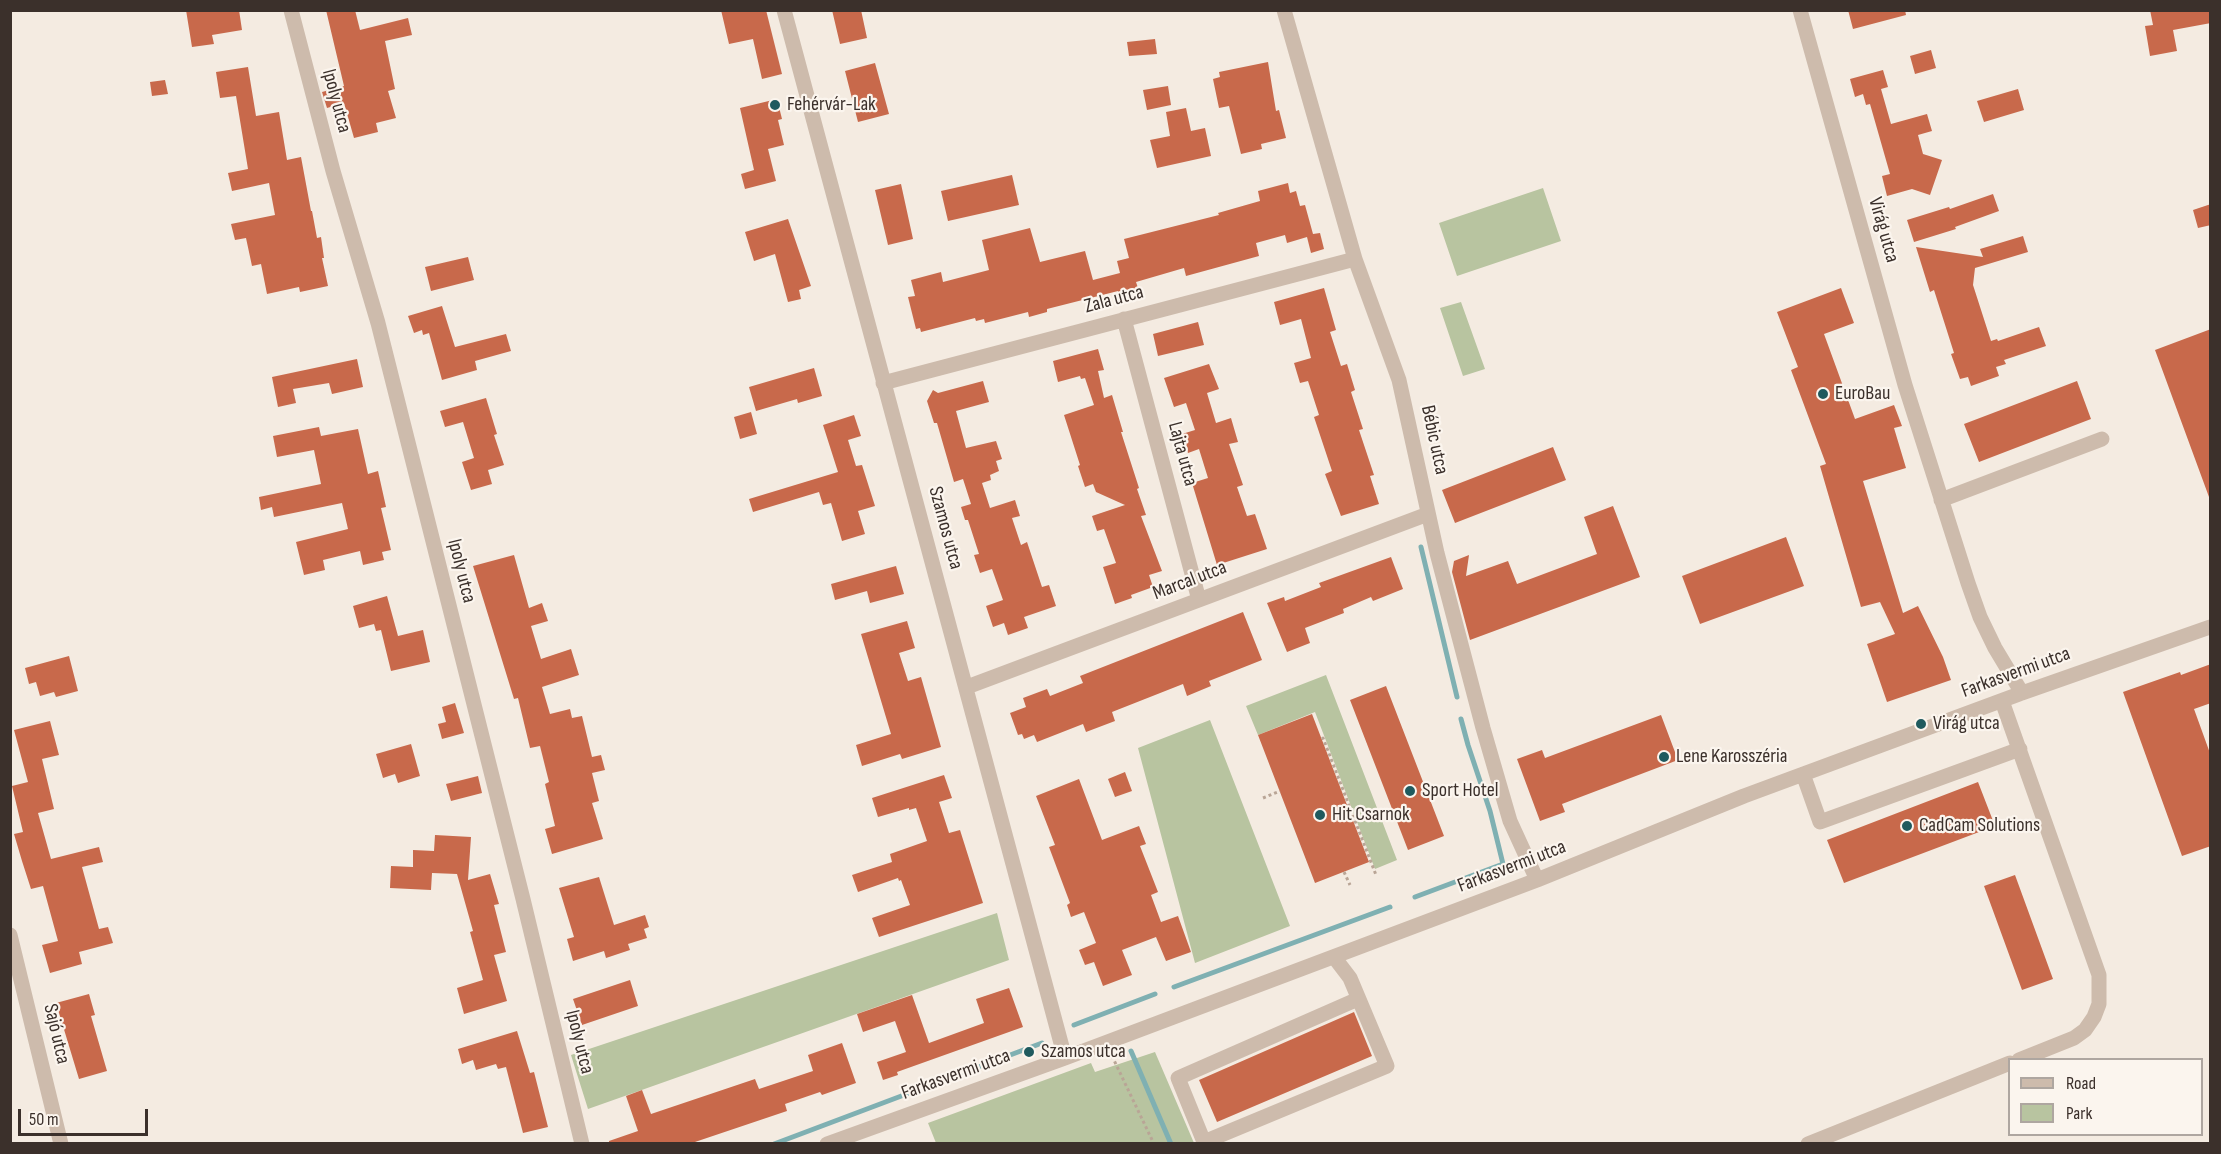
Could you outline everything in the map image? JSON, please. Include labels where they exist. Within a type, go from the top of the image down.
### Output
[{"type":"street","name":"Ipoly utca","points":[[291,10],[333,171],[378,323],[582,1143]]},
{"type":"street","name":"Szamos utca","points":[[784,10],[1065,1058]]},
{"type":"street","name":"Bébic utca","points":[[1284,10],[1355,259],[1399,380],[1456,632],[1504,800],[1517,838],[1537,880]]},
{"type":"street","name":"Virág utca","points":[[1800,10],[1902,374],[1941,500],[1980,616],[1995,648],[2022,693]]},
{"type":"street","name":"Zala utca","points":[[883,383],[1355,259]]},
{"type":"street","name":"Lajta utca","points":[[1124,320],[1199,600]]},
{"type":"street","points":[[1941,500],[2102,439]]},
{"type":"street","name":"Marcal utca","points":[[967,687],[1428,514]]},
{"type":"street","name":"Farkasvermi utca","points":[[827,1143],[1065,1058],[1334,957],[1537,880],[1803,774],[2002,700],[2211,627]]},
{"type":"street","points":[[2002,700],[2096,963],[2100,991],[2094,1017],[2085,1030],[2074,1038],[2022,1058]]},
{"type":"street","points":[[1803,774],[1820,822],[2020,749]]},
{"type":"street","name":"Sajó utca","points":[[10,934],[61,1143]]},
{"type":"street","points":[[1334,957],[1350,978],[1387,1066],[1204,1142],[1178,1078],[1358,999]]},
{"type":"street","points":[[1808,1143],[2008,1064]]},
{"type":"path","points":[[1322,739],[1376,875]]},
{"type":"path","points":[[1263,798],[1280,791]]},
{"type":"path","points":[[1344,872],[1350,885]]},
{"type":"path","points":[[1106,1042],[1154,1143]]},
{"type":"green space","points":[[1543,188],[1561,241],[1457,276],[1439,223]]},
{"type":"green space","points":[[1461,302],[1485,369],[1463,376],[1440,308]]},
{"type":"green space","points":[[1326,675],[1397,860],[1375,869],[1315,712],[1258,735],[1246,706]]},
{"type":"green space","points":[[1210,720],[1290,926],[1195,963],[1138,748]]},
{"type":"green space","points":[[997,913],[1009,960],[588,1109],[571,1055]]},
{"type":"green space","points":[[1155,1052],[1194,1143],[936,1143],[928,1123],[1091,1063],[1095,1072]]},
{"type":"building","points":[[186,10],[239,10],[242,30],[212,35],[214,44],[192,47]]},
{"type":"building","points":[[326,10],[355,10],[360,30],[408,18],[412,35],[385,41],[395,89],[388,91],[396,118],[376,123],[378,132],[354,138],[344,103],[327,108],[322,92],[344,86]]},
{"type":"building","points":[[721,10],[766,10],[782,74],[762,79],[753,39],[729,44]]},
{"type":"building","points":[[832,10],[861,10],[867,38],[840,44]]},
{"type":"building","points":[[1848,10],[1905,10],[1906,15],[1853,29]]},
{"type":"building","points":[[2150,10],[2211,10],[2211,23],[2173,30],[2177,51],[2150,56],[2145,26],[2153,25]]},
{"type":"building","points":[[1155,39],[1157,54],[1129,56],[1127,42]]},
{"type":"building","points":[[1931,50],[1936,68],[1915,74],[1910,56]]},
{"type":"building","points":[[1268,62],[1276,111],[1279,110],[1286,138],[1261,144],[1262,149],[1241,154],[1229,106],[1219,108],[1213,79],[1220,77],[1219,72]]},
{"type":"building","points":[[875,63],[889,114],[858,122],[845,71]]},
{"type":"building","points":[[248,67],[256,116],[279,112],[287,160],[301,157],[317,238],[321,237],[324,258],[322,258],[328,286],[300,292],[299,287],[267,294],[261,264],[252,266],[246,238],[235,240],[231,224],[275,215],[269,183],[232,191],[228,173],[248,169],[236,96],[220,98],[216,72]]},
{"type":"building","points":[[1883,70],[1888,87],[1881,89],[1891,124],[1927,114],[1932,131],[1918,135],[1923,154],[1942,160],[1930,195],[1912,189],[1887,196],[1882,176],[1890,174],[1870,104],[1866,105],[1863,94],[1855,97],[1850,79]]},
{"type":"building","points":[[165,80],[168,94],[152,96],[150,82]]},
{"type":"building","points":[[1168,86],[1171,105],[1147,110],[1143,90]]},
{"type":"building","points":[[2018,89],[2024,110],[1984,122],[1977,101]]},
{"type":"building","points":[[777,99],[782,119],[778,120],[784,145],[768,149],[776,181],[745,189],[741,174],[754,170],[740,108]]},
{"type":"building","points":[[1186,108],[1191,131],[1205,128],[1211,156],[1157,168],[1150,140],[1170,136],[1166,112]]},
{"type":"building","points":[[1012,175],[1019,205],[948,221],[941,191]]},
{"type":"building","points":[[1288,183],[1290,193],[1296,191],[1300,206],[1305,205],[1313,234],[1320,233],[1324,249],[1311,253],[1307,237],[1287,243],[1285,235],[1256,243],[1259,256],[1186,276],[1184,268],[1136,282],[1138,288],[1047,309],[1047,312],[1029,317],[1028,312],[985,323],[984,319],[976,321],[975,318],[921,332],[920,328],[916,329],[908,297],[915,296],[911,280],[941,272],[943,282],[989,270],[982,240],[1030,228],[1040,262],[1085,251],[1093,280],[1120,273],[1117,261],[1129,258],[1124,239],[1219,215],[1218,213],[1260,201],[1258,191]]},
{"type":"building","points":[[901,184],[913,239],[888,245],[875,190]]},
{"type":"building","points":[[1993,194],[1999,211],[1955,227],[1956,229],[1914,242],[1907,220],[1949,207],[1950,209]]},
{"type":"building","points":[[2211,204],[2211,225],[2198,228],[2193,210]]},
{"type":"building","points":[[788,219],[811,286],[799,290],[801,299],[788,302],[775,254],[754,261],[745,232]]},
{"type":"building","points":[[2023,236],[2028,252],[1975,268],[1973,285],[1991,341],[1997,339],[1998,341],[2039,327],[2046,346],[2004,360],[2006,364],[1996,367],[1999,376],[1971,386],[1968,377],[1960,379],[1934,290],[1930,292],[1916,247],[1983,257],[1980,249]]},
{"type":"building","points":[[468,257],[474,280],[431,291],[425,267]]},
{"type":"building","points":[[1324,288],[1336,330],[1330,332],[1341,366],[1347,364],[1355,390],[1351,392],[1363,429],[1359,430],[1374,475],[1370,476],[1379,504],[1341,516],[1325,474],[1332,471],[1314,417],[1319,415],[1308,381],[1300,383],[1294,363],[1311,358],[1301,319],[1280,325],[1274,302]]},
{"type":"building","points":[[1841,288],[1854,323],[1824,334],[1855,419],[1894,405],[1902,426],[1894,428],[1906,468],[1863,481],[1903,613],[1918,606],[1943,657],[1951,680],[1887,702],[1867,644],[1895,634],[1880,602],[1861,607],[1820,466],[1826,464],[1791,370],[1798,367],[1777,312]]},
{"type":"building","points":[[442,306],[455,347],[506,334],[511,351],[475,361],[477,370],[442,380],[429,333],[423,335],[422,330],[414,333],[408,316]]},
{"type":"building","points":[[1198,322],[1204,345],[1158,356],[1153,334]]},
{"type":"building","points":[[2211,329],[2211,496],[2209,497],[2155,350]]},
{"type":"building","points":[[1098,349],[1104,370],[1098,371],[1104,398],[1112,395],[1146,515],[1141,516],[1162,571],[1149,575],[1153,587],[1115,604],[1103,567],[1116,563],[1104,529],[1097,531],[1092,516],[1125,505],[1096,492],[1093,484],[1085,487],[1064,415],[1094,405],[1085,378],[1081,379],[1080,376],[1058,382],[1053,361]]},
{"type":"building","points":[[357,359],[363,387],[332,394],[329,383],[293,389],[296,403],[278,407],[272,377]]},
{"type":"building","points":[[1209,364],[1219,389],[1207,393],[1216,423],[1231,418],[1238,442],[1229,444],[1243,485],[1237,487],[1247,516],[1255,514],[1267,549],[1217,565],[1192,483],[1208,478],[1199,449],[1188,453],[1182,434],[1195,430],[1186,403],[1174,407],[1164,378]]},
{"type":"building","points":[[814,368],[822,396],[798,403],[797,399],[756,411],[749,387]]},
{"type":"building","points":[[983,381],[989,402],[956,411],[966,448],[996,441],[1002,459],[996,461],[999,471],[990,475],[991,480],[982,483],[990,508],[1015,500],[1020,516],[1012,518],[1021,545],[1027,542],[1042,587],[1049,585],[1056,606],[1024,617],[1028,628],[1008,635],[1004,623],[993,627],[986,606],[1003,600],[992,569],[980,573],[974,555],[979,554],[968,520],[965,520],[961,507],[971,504],[963,479],[954,482],[937,423],[934,423],[927,401],[933,390],[938,393]]},
{"type":"building","points":[[2077,381],[2091,419],[1979,462],[1964,424]]},
{"type":"building","points":[[486,398],[497,434],[494,435],[504,465],[488,470],[492,484],[471,490],[462,462],[474,458],[463,422],[445,427],[440,411]]},
{"type":"building","points":[[751,412],[757,434],[740,439],[734,417]]},
{"type":"building","points":[[854,415],[861,436],[848,440],[856,466],[862,465],[875,506],[858,511],[865,534],[842,541],[831,503],[823,505],[819,492],[753,512],[749,499],[838,472],[823,425]]},
{"type":"building","points":[[319,427],[321,436],[358,429],[368,474],[378,471],[386,507],[381,508],[391,550],[382,552],[384,560],[363,565],[360,551],[323,560],[325,570],[304,575],[296,542],[348,529],[342,503],[274,517],[272,507],[261,510],[259,497],[321,484],[314,450],[277,457],[273,436]]},
{"type":"building","points":[[1553,447],[1566,480],[1455,523],[1442,490]]},
{"type":"building","points":[[1613,506],[1640,577],[1470,640],[1452,572],[1454,561],[1469,555],[1466,576],[1508,561],[1517,584],[1597,554],[1584,517]]},
{"type":"building","points":[[1786,537],[1804,586],[1700,624],[1682,576]]},
{"type":"building","points":[[514,555],[529,608],[542,603],[548,621],[531,626],[541,659],[571,649],[579,675],[542,687],[550,714],[570,709],[572,718],[582,716],[592,757],[601,755],[605,770],[592,773],[599,801],[592,803],[603,839],[552,854],[545,829],[555,826],[545,784],[549,782],[540,746],[530,748],[518,698],[514,699],[473,566]]},
{"type":"building","points":[[1391,557],[1403,589],[1373,601],[1371,597],[1343,609],[1344,613],[1305,628],[1310,643],[1287,652],[1267,603],[1284,597],[1285,601],[1321,587],[1319,583]]},
{"type":"building","points":[[896,566],[904,594],[870,603],[867,591],[835,600],[831,584]]},
{"type":"building","points":[[387,596],[398,636],[423,630],[430,662],[391,671],[381,630],[376,631],[374,624],[359,628],[353,606]]},
{"type":"building","points":[[1243,612],[1262,660],[1209,681],[1211,686],[1187,696],[1183,684],[1112,712],[1115,721],[1086,732],[1083,724],[1037,742],[1034,735],[1024,739],[1022,734],[1018,735],[1010,713],[1026,707],[1023,698],[1047,689],[1050,696],[1083,683],[1080,676]]},
{"type":"building","points":[[907,621],[915,648],[899,653],[908,681],[921,677],[941,747],[902,759],[900,754],[862,766],[856,745],[891,734],[861,634]]},
{"type":"building","points":[[69,656],[78,691],[56,697],[54,692],[40,696],[36,682],[29,684],[25,668]]},
{"type":"building","points":[[2211,664],[2211,703],[2194,709],[2211,756],[2211,846],[2182,856],[2123,692]]},
{"type":"building","points":[[1386,686],[1444,836],[1408,850],[1350,700]]},
{"type":"building","points":[[455,703],[464,733],[442,739],[438,724],[446,722],[442,707]]},
{"type":"building","name":"Hit Csarnok","points":[[1312,714],[1369,862],[1315,883],[1258,735]]},
{"type":"building","points":[[1661,715],[1678,760],[1562,804],[1565,812],[1540,821],[1517,759],[1542,750],[1545,758]]},
{"type":"building","points":[[50,721],[59,755],[42,759],[54,809],[38,813],[51,859],[99,847],[103,862],[82,867],[99,929],[108,927],[113,943],[79,952],[82,964],[50,973],[42,945],[58,941],[43,886],[31,889],[22,861],[14,834],[23,832],[12,786],[28,782],[14,730]]},
{"type":"building","points":[[411,744],[420,776],[398,783],[395,774],[383,778],[376,754]]},
{"type":"building","points":[[1125,772],[1132,791],[1115,797],[1108,779]]},
{"type":"building","points":[[944,775],[952,798],[939,802],[949,833],[960,830],[983,903],[879,937],[872,918],[910,905],[901,880],[899,881],[898,878],[858,892],[852,875],[892,862],[890,854],[927,841],[916,808],[878,817],[872,798]]},
{"type":"building","points":[[478,776],[482,793],[451,801],[446,784]]},
{"type":"building","points":[[1079,779],[1102,840],[1139,826],[1146,844],[1140,846],[1158,892],[1151,895],[1161,922],[1178,916],[1191,952],[1166,961],[1156,937],[1122,950],[1132,975],[1103,986],[1094,962],[1085,965],[1079,950],[1096,943],[1084,912],[1071,917],[1067,905],[1070,903],[1049,847],[1055,845],[1036,796]]},
{"type":"building","points":[[1978,782],[1995,826],[1844,883],[1827,840]]},
{"type":"building","points":[[435,835],[471,837],[468,880],[490,874],[499,904],[494,905],[506,952],[494,955],[507,1001],[464,1014],[457,988],[483,980],[470,932],[473,931],[457,874],[432,873],[431,890],[390,888],[391,866],[413,867],[413,850],[434,851]]},
{"type":"building","points":[[2015,875],[2053,979],[2022,990],[1984,886]]},
{"type":"building","points":[[599,877],[614,925],[645,915],[649,927],[644,929],[647,938],[628,944],[630,950],[606,958],[604,951],[573,961],[567,939],[574,937],[559,888]]},
{"type":"building","points":[[630,980],[638,1006],[582,1025],[573,999]]},
{"type":"building","points":[[1009,988],[1023,1027],[897,1072],[898,1075],[883,1080],[877,1062],[906,1052],[895,1021],[863,1032],[857,1014],[912,995],[929,1043],[984,1023],[976,999]]},
{"type":"building","points":[[89,994],[95,1015],[91,1016],[107,1071],[79,1079],[56,1003]]},
{"type":"building","points":[[1354,1012],[1372,1056],[1217,1122],[1199,1080]]},
{"type":"building","points":[[517,1031],[530,1073],[534,1072],[548,1127],[523,1133],[506,1067],[498,1069],[496,1064],[476,1070],[473,1060],[462,1064],[458,1049]]},
{"type":"building","points":[[842,1043],[856,1083],[822,1095],[820,1092],[785,1104],[787,1111],[692,1143],[609,1143],[609,1141],[638,1131],[626,1096],[642,1090],[651,1114],[755,1079],[759,1089],[813,1071],[808,1055]]},
{"type":"waterway","points":[[1421,547],[1457,697]]},
{"type":"waterway","points":[[1415,897],[1503,864],[1490,811],[1461,719]]},
{"type":"waterway","points":[[1174,987],[1390,907]]},
{"type":"waterway","points":[[1074,1025],[1155,994]]},
{"type":"waterway","points":[[774,1144],[1042,1043]]},
{"type":"waterway","points":[[1131,1051],[1171,1144]]},
{"type":"place","name":"Fehérvár-Lak","points":[[775,105]]},
{"type":"place","name":"EuroBau","points":[[1823,394]]},
{"type":"place","name":"Virág utca","points":[[1921,724]]},
{"type":"place","name":"Lene Karosszéria","points":[[1664,757]]},
{"type":"place","name":"Sport Hotel","points":[[1410,791]]},
{"type":"place","name":"Hit Csarnok","points":[[1320,815]]},
{"type":"place","name":"CadCam Solutions","points":[[1907,826]]},
{"type":"place","name":"Szamos utca","points":[[1029,1052]]}]
